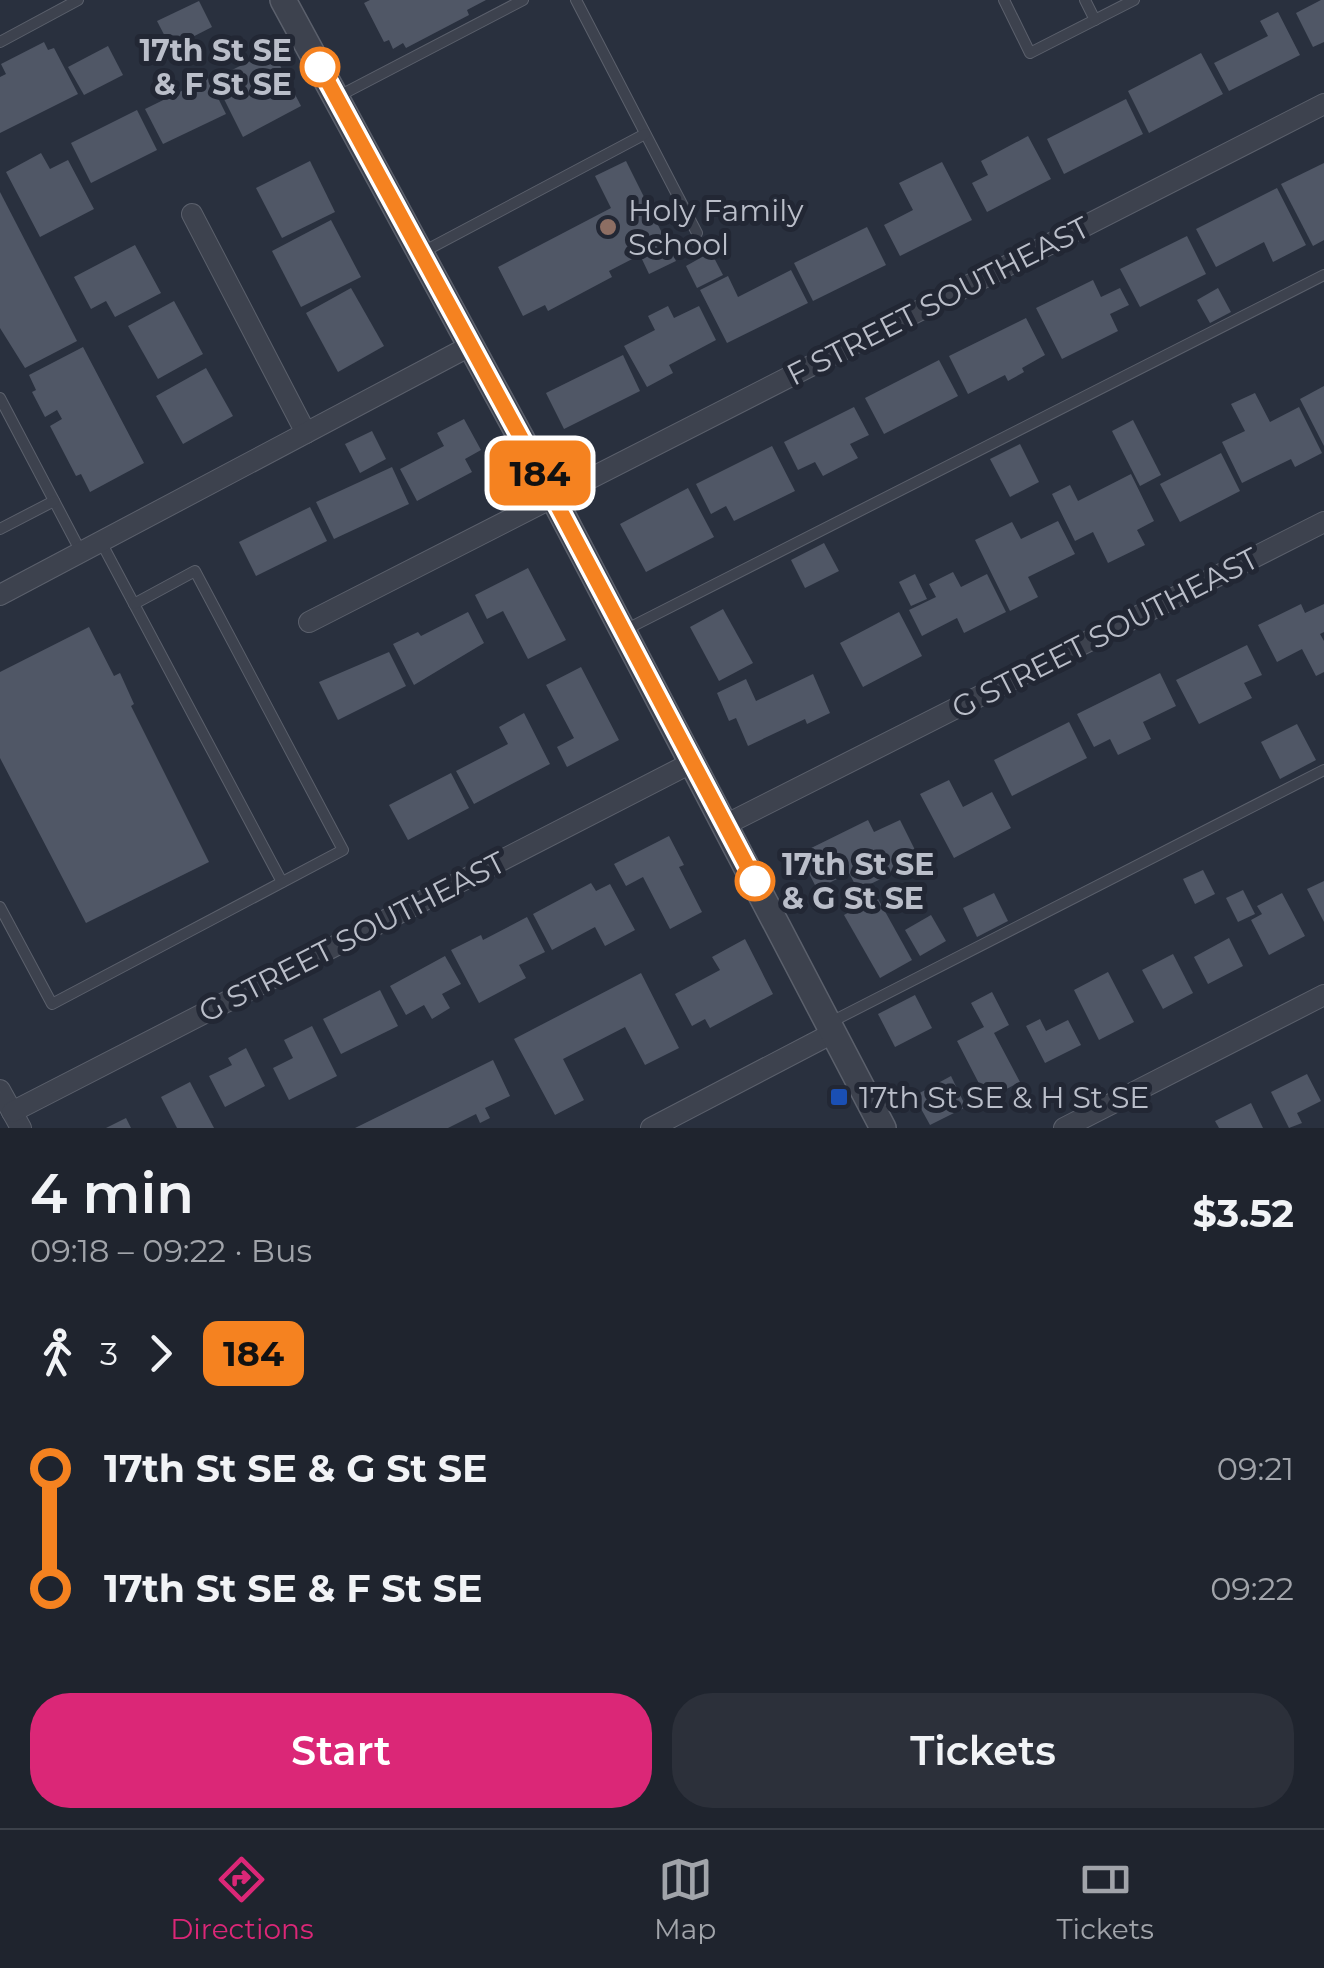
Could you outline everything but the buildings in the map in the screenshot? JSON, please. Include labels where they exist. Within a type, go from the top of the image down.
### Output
[{"type":"street","points":[[284,0],[553,497],[883,1128]]},
{"type":"street","name":"F STREET SOUTHEAST","points":[[309,622],[1324,104]]},
{"type":"street","points":[[192,214],[306,433]]},
{"type":"street","points":[[0,594],[470,346]]},
{"type":"street","name":"G STREET SOUTHEAST","points":[[726,825],[1324,522]]},
{"type":"street","name":"G STREET SOUTHEAST","points":[[16,1120],[693,762]]},
{"type":"street","points":[[1064,1128],[1324,996]]},
{"type":"street","points":[[650,1128],[831,1028]]},
{"type":"street","points":[[0,1090],[16,1120]]},
{"type":"lane","points":[[48,0],[54,13]]},
{"type":"lane","points":[[0,42],[78,0]]},
{"type":"lane","points":[[336,98],[524,0]]},
{"type":"lane","points":[[576,0],[696,233]]},
{"type":"lane","points":[[1004,0],[1030,53],[1134,0]]},
{"type":"lane","points":[[1085,0],[1095,20]]},
{"type":"lane","points":[[420,253],[646,134]]},
{"type":"lane","points":[[624,631],[1324,275]]},
{"type":"lane","points":[[0,398],[81,552]]},
{"type":"lane","points":[[0,529],[54,500]]},
{"type":"lane","points":[[100,541],[282,882]]},
{"type":"lane","points":[[0,907],[52,1004],[343,850],[195,571],[134,604]]},
{"type":"lane","points":[[831,1028],[1324,770]]},
{"type":"bus line","name":"184","points":[[320,67],[755,881]]},
{"type":"place","name":"17th St SE & F St SE","points":[[320,67]]},
{"type":"place","name":"Holy Family School","points":[[608,227]]},
{"type":"place","name":"17th St SE & G St SE","points":[[755,881]]},
{"type":"place","name":"17th St SE & H St SE","points":[[839,1097]]}]
